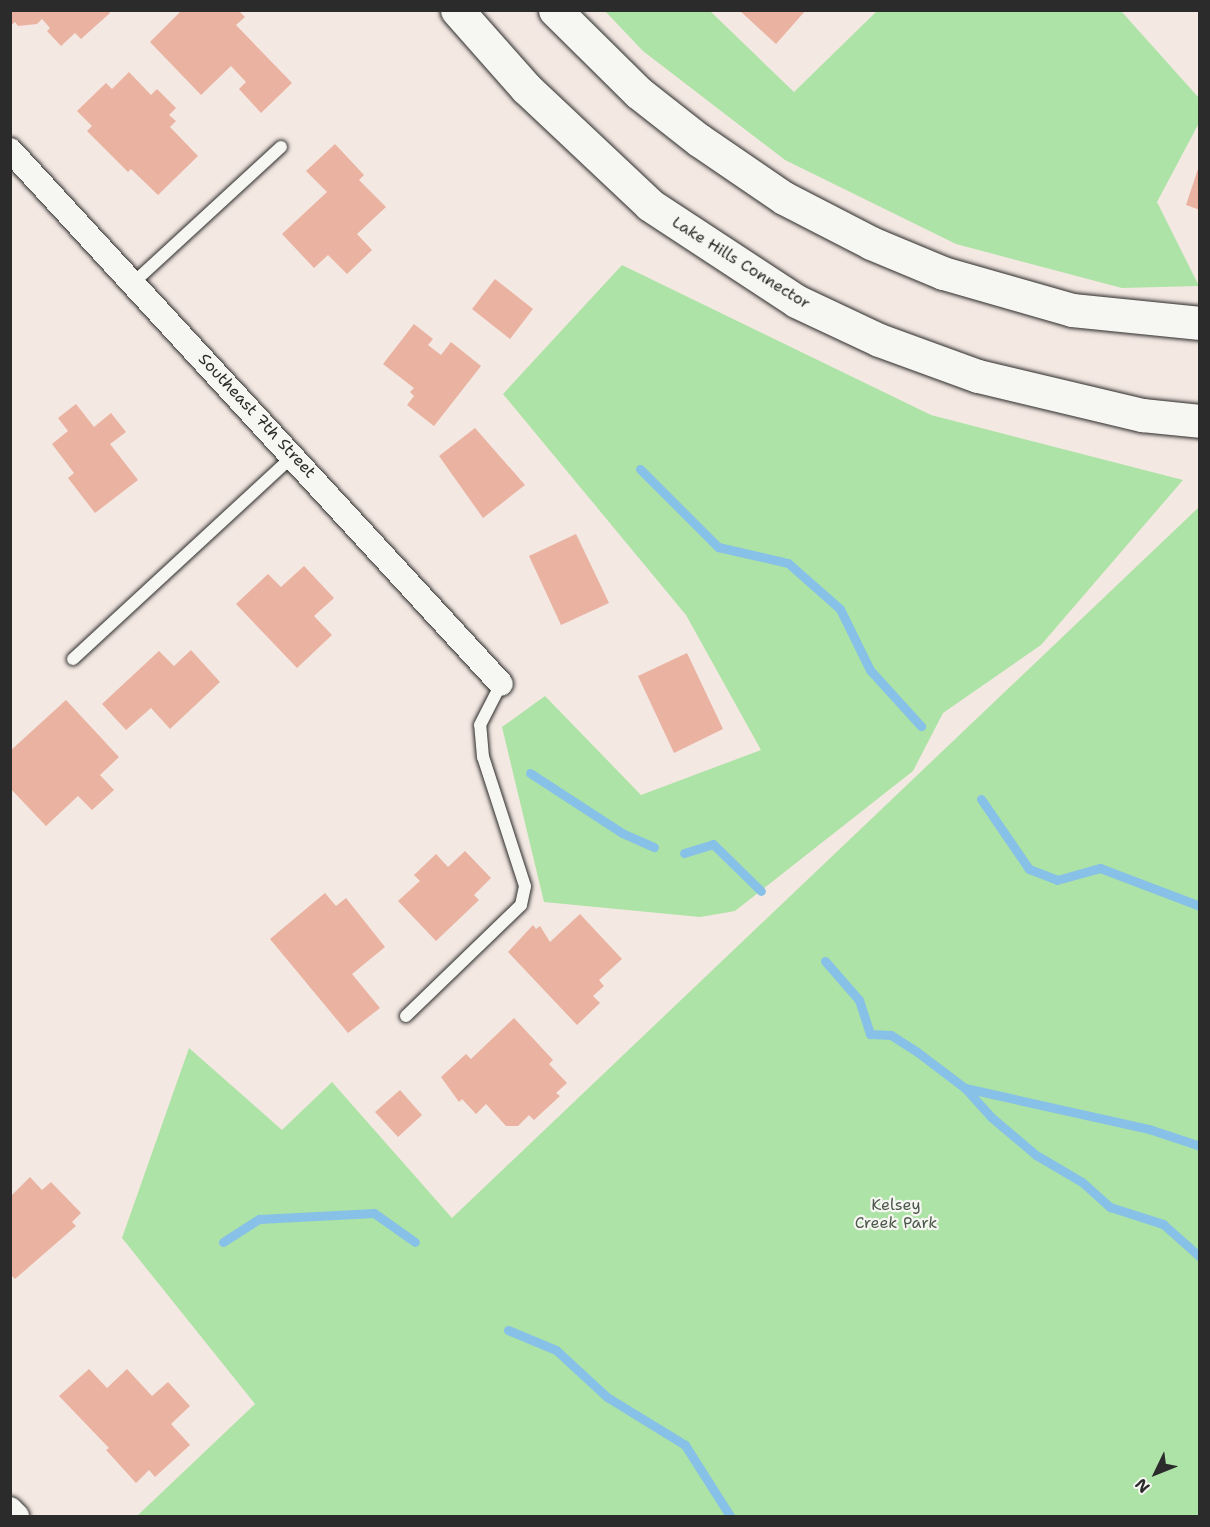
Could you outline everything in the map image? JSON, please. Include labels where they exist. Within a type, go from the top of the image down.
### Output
[{"type":"main road","name":"Lake Hills Connector","points":[[457,10],[526,88],[650,205],[796,301],[879,340],[978,376],[1142,415],[1200,421]]},
{"type":"main road","points":[[555,10],[639,93],[699,140],[784,198],[871,243],[943,273],[1072,310],[1200,323]]},
{"type":"street","name":"Southeast 7th Street","points":[[10,150],[501,684]]},
{"type":"street","points":[[10,1509],[17,1516]]},
{"type":"lane","points":[[134,283],[281,147]]},
{"type":"lane","points":[[73,659],[293,456]]},
{"type":"lane","points":[[406,1016],[521,905],[525,886],[483,757],[480,725],[501,684]]},
{"type":"green space","points":[[605,11],[710,11],[794,92],[877,11],[1121,11],[1199,98],[1199,123],[1157,202],[1199,286],[1122,288],[956,244],[785,160],[643,51]]},
{"type":"green space","points":[[622,265],[931,415],[1183,480],[1041,645],[943,713],[913,771],[735,911],[700,917],[544,902],[502,727],[545,696],[641,795],[761,750],[686,615],[503,394]]},
{"type":"green space","name":"Kelsey Creek Park","points":[[1199,507],[1199,1516],[137,1516],[255,1404],[122,1238],[189,1048],[282,1130],[332,1082],[452,1218]]},
{"type":"building","points":[[10,10],[108,10],[110,13],[81,39],[75,33],[61,46],[47,31],[50,28],[42,19],[37,24],[18,26],[15,22],[10,26]]},
{"type":"building","points":[[182,10],[238,10],[245,17],[236,25],[292,83],[261,113],[239,89],[246,82],[231,66],[201,95],[150,42]]},
{"type":"building","points":[[739,10],[806,10],[776,44]]},
{"type":"building","points":[[129,72],[151,95],[157,89],[176,108],[169,115],[176,121],[170,127],[198,156],[158,195],[131,169],[128,172],[87,131],[92,126],[77,111],[106,83],[112,89]]},
{"type":"building","points":[[335,144],[364,175],[359,180],[386,207],[357,234],[372,250],[347,274],[328,255],[314,268],[282,234],[327,192],[306,171]]},
{"type":"building","points":[[1200,167],[1200,210],[1186,205]]},
{"type":"building","points":[[495,279],[533,309],[510,339],[472,309]]},
{"type":"building","points":[[414,324],[433,339],[428,345],[441,355],[451,342],[481,366],[434,426],[407,405],[414,396],[410,392],[414,388],[383,364]]},
{"type":"building","points":[[76,404],[94,427],[111,413],[126,432],[110,444],[138,480],[95,513],[68,478],[74,473],[52,444],[68,431],[58,418]]},
{"type":"building","points":[[475,428],[525,485],[483,518],[439,456]]},
{"type":"building","points":[[576,534],[609,603],[561,625],[529,556]]},
{"type":"building","points":[[304,566],[334,598],[314,616],[332,635],[297,668],[236,604],[268,574],[281,587]]},
{"type":"building","points":[[191,650],[220,682],[170,729],[151,708],[126,730],[102,704],[159,651],[174,666]]},
{"type":"building","points":[[687,653],[723,729],[674,753],[638,676]]},
{"type":"building","points":[[66,700],[119,757],[100,775],[114,790],[92,810],[78,796],[46,826],[10,788],[10,751]]},
{"type":"building","points":[[465,851],[491,878],[474,895],[479,900],[436,941],[398,901],[420,881],[414,875],[436,854],[448,867]]},
{"type":"building","points":[[325,893],[336,906],[346,898],[385,947],[352,974],[380,1008],[348,1033],[270,939]]},
{"type":"building","points":[[580,914],[622,959],[599,980],[604,986],[593,996],[600,1003],[577,1025],[508,952],[533,925],[536,929],[540,926],[550,942]]},
{"type":"building","points":[[514,1018],[553,1060],[549,1064],[567,1083],[556,1093],[560,1096],[534,1120],[529,1115],[518,1126],[506,1126],[486,1104],[476,1114],[462,1099],[459,1102],[441,1077],[466,1054],[471,1059]]},
{"type":"building","points":[[400,1090],[422,1115],[398,1137],[375,1112]]},
{"type":"building","points":[[30,1177],[42,1190],[51,1182],[81,1213],[72,1222],[76,1226],[15,1279],[10,1274],[10,1197]]},
{"type":"building","points":[[89,1369],[107,1388],[127,1369],[152,1396],[168,1382],[190,1406],[171,1424],[190,1445],[155,1477],[149,1470],[136,1483],[106,1450],[109,1448],[59,1396]]},
{"type":"waterway","points":[[640,469],[718,547],[788,563],[840,609],[870,670],[921,726]]},
{"type":"waterway","points":[[530,773],[622,833],[654,847]]},
{"type":"waterway","points":[[981,799],[1029,869],[1057,880],[1100,868],[1200,906]]},
{"type":"waterway","points":[[684,853],[713,844],[761,891]]},
{"type":"waterway","points":[[825,961],[859,1000],[870,1034],[891,1035],[916,1051],[965,1088],[991,1117],[1036,1155],[1082,1182],[1110,1207],[1163,1224],[1200,1257]]},
{"type":"waterway","points":[[965,1088],[1149,1129],[1200,1146]]},
{"type":"waterway","points":[[223,1242],[259,1219],[374,1213],[415,1242]]},
{"type":"waterway","points":[[508,1330],[556,1350],[607,1397],[685,1445],[730,1516]]}]
